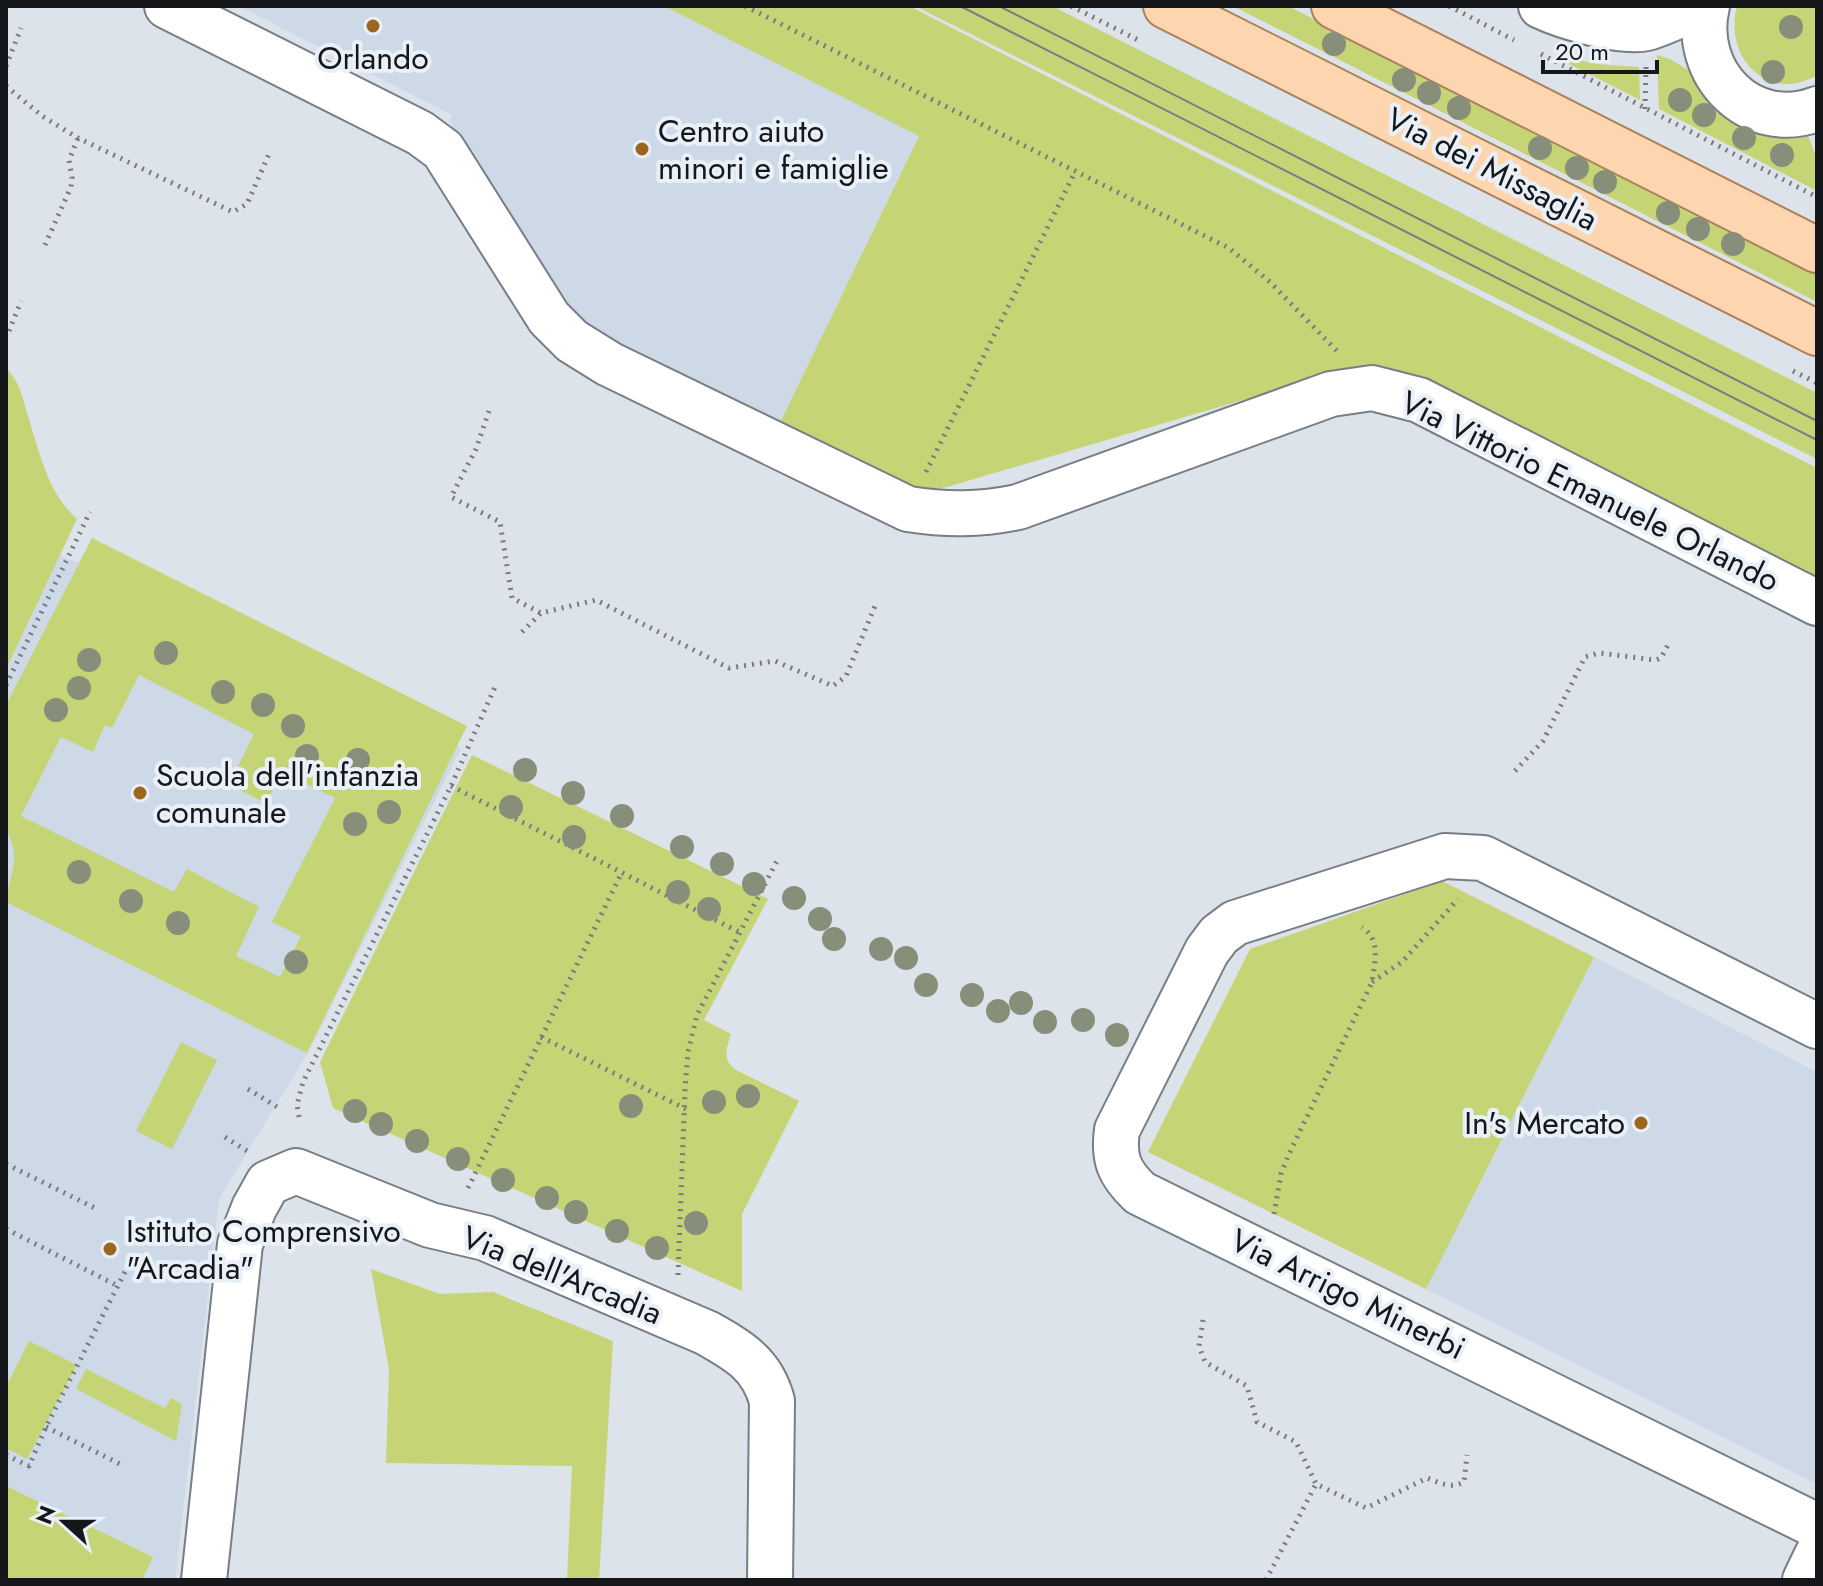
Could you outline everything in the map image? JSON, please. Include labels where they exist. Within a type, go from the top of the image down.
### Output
[{"type":"main road","name":"Via dei Missaglia","points":[[1166,6],[1817,333]]},
{"type":"main road","points":[[1334,6],[1817,250]]},
{"type":"street","name":"Via Vittorio Emanuele Orlando","points":[[167,6],[420,133],[443,150],[549,318],[572,341],[609,364],[908,509],[958,515],[1018,507],[1331,394],[1372,388],[1419,400],[1817,603]]},
{"type":"street","points":[[1541,6],[1553,12],[1616,27],[1645,44],[1711,65]]},
{"type":"street","points":[[1645,44],[1700,6]]},
{"type":"street","points":[[1707,6],[1704,34],[1711,65],[1729,91],[1756,108],[1786,115],[1817,109]]},
{"type":"street","points":[[1343,889],[1445,856],[1483,858],[1817,1026]]},
{"type":"street","name":"Via Arrigo Minerbi","points":[[1343,889],[1235,923],[1219,935],[1207,951],[1117,1130],[1114,1146],[1124,1179],[1140,1193],[1817,1526]]},
{"type":"street","name":"Via dell'Arcadia","points":[[204,1580],[240,1244],[268,1183],[296,1171],[430,1225],[485,1238],[707,1333],[755,1365],[767,1381],[772,1401],[770,1580]]},
{"type":"street","points":[[1805,1580],[1817,1555]]},
{"type":"path","points":[[745,6],[1229,248],[1270,282],[1372,388]]},
{"type":"path","points":[[1449,6],[1519,42]]},
{"type":"path","points":[[6,66],[21,28]]},
{"type":"path","points":[[1642,115],[1646,108],[1645,44]]},
{"type":"path","points":[[1533,50],[1817,197]]},
{"type":"path","points":[[6,86],[42,116],[78,138],[233,212],[247,204],[269,154]]},
{"type":"path","points":[[45,245],[72,178],[69,160],[78,138]]},
{"type":"path","points":[[908,509],[1075,172]]},
{"type":"path","points":[[9,331],[21,301]]},
{"type":"path","points":[[489,411],[476,449],[451,497],[500,522],[512,598],[541,613]]},
{"type":"path","points":[[6,685],[90,512]]},
{"type":"path","points":[[522,632],[541,613],[596,600],[729,668],[775,661],[833,686],[846,676],[875,606]]},
{"type":"path","points":[[1515,771],[1543,741],[1589,654],[1656,660],[1664,654],[1669,643]]},
{"type":"path","points":[[299,1117],[297,1105],[303,1082],[451,786],[495,687]]},
{"type":"path","points":[[451,786],[739,932]]},
{"type":"path","points":[[678,1278],[688,1052],[697,1015],[779,857]]},
{"type":"path","points":[[1372,982],[1410,954],[1468,887],[1483,858]]},
{"type":"path","points":[[468,1188],[622,872]]},
{"type":"path","points":[[1266,1254],[1285,1165],[1372,982],[1376,957],[1374,941],[1368,931],[1347,914],[1343,889]]},
{"type":"path","points":[[541,1037],[686,1109]]},
{"type":"path","points":[[248,1089],[282,1110]]},
{"type":"path","points":[[225,1137],[256,1156]]},
{"type":"path","points":[[6,1164],[97,1209]]},
{"type":"path","points":[[6,1229],[118,1286]]},
{"type":"path","points":[[6,1455],[29,1466],[132,1258]]},
{"type":"path","points":[[1203,1320],[1199,1346],[1205,1362],[1247,1386],[1257,1422],[1296,1442],[1316,1484],[1366,1508],[1427,1478],[1448,1485],[1464,1482],[1467,1455]]},
{"type":"path","points":[[46,1427],[122,1465]]},
{"type":"path","points":[[1266,1580],[1316,1484]]},
{"type":"shaded area","points":[[239,6],[664,6],[919,135],[775,433],[573,328],[471,150],[449,122],[452,115]]},
{"type":"shaded area","points":[[6,529],[84,564],[461,749],[307,1054],[219,1199],[175,1580],[6,1580]]},
{"type":"shaded area","points":[[1594,957],[1817,1072],[1817,1484],[1426,1289]]},
{"type":"green space","points":[[664,6],[909,6],[1817,468],[1817,593],[1370,366],[1351,368],[947,487],[912,493],[775,433],[919,136]]},
{"type":"green space","points":[[915,6],[1052,6],[1817,393],[1817,459]]},
{"type":"green space","points":[[1233,6],[1288,6],[1817,274],[1817,302]]},
{"type":"green space","points":[[1737,6],[1817,6],[1817,75],[1782,84],[1767,80],[1754,71],[1737,43],[1734,25]]},
{"type":"green space","points":[[1657,55],[1688,70],[1701,85],[1807,133],[1817,159],[1817,191],[1659,109]]},
{"type":"green space","points":[[1570,58],[1597,64],[1639,67],[1640,100],[1569,64]]},
{"type":"green space","points":[[6,368],[20,389],[51,483],[77,519],[6,669]]},
{"type":"green space","points":[[92,538],[467,726],[307,1053],[6,902],[14,858],[6,828],[6,705]],"holes":[[[139,675],[254,734],[229,785],[266,803],[282,772],[335,798],[272,922],[301,936],[280,977],[236,956],[259,907],[187,869],[174,892],[21,816],[61,737],[93,752],[105,725],[112,728]]]},
{"type":"green space","points":[[472,755],[768,899],[704,1020],[731,1034],[726,1054],[736,1070],[799,1101],[742,1214],[742,1291],[333,1108],[320,1062]]},
{"type":"green space","points":[[1442,881],[1594,957],[1426,1289],[1148,1152],[1250,949]]},
{"type":"green space","points":[[181,1042],[217,1060],[172,1149],[136,1131]]},
{"type":"green space","points":[[371,1269],[440,1294],[493,1292],[613,1341],[599,1580],[567,1580],[572,1466],[386,1463],[389,1369]]},
{"type":"green space","points":[[29,1341],[77,1365],[27,1459],[6,1448],[6,1387]]},
{"type":"green space","points":[[86,1369],[165,1408],[171,1398],[182,1404],[176,1441],[76,1389]]},
{"type":"green space","points":[[6,1486],[153,1557],[142,1580],[6,1580]]},
{"type":"tram line","points":[[960,6],[1817,440]]},
{"type":"tram line","points":[[999,6],[1817,421]]},
{"type":"place","name":"Orlando","points":[[373,26]]},
{"type":"place","name":"Centro aiuto minori e famiglie","points":[[642,149]]},
{"type":"place","name":"Scuola dell'infanzia comunale","points":[[140,793]]},
{"type":"place","name":"In's Mercato","points":[[1641,1123]]},
{"type":"place","name":"Istituto Comprensivo \"Arcadia\"","points":[[110,1249]]}]
